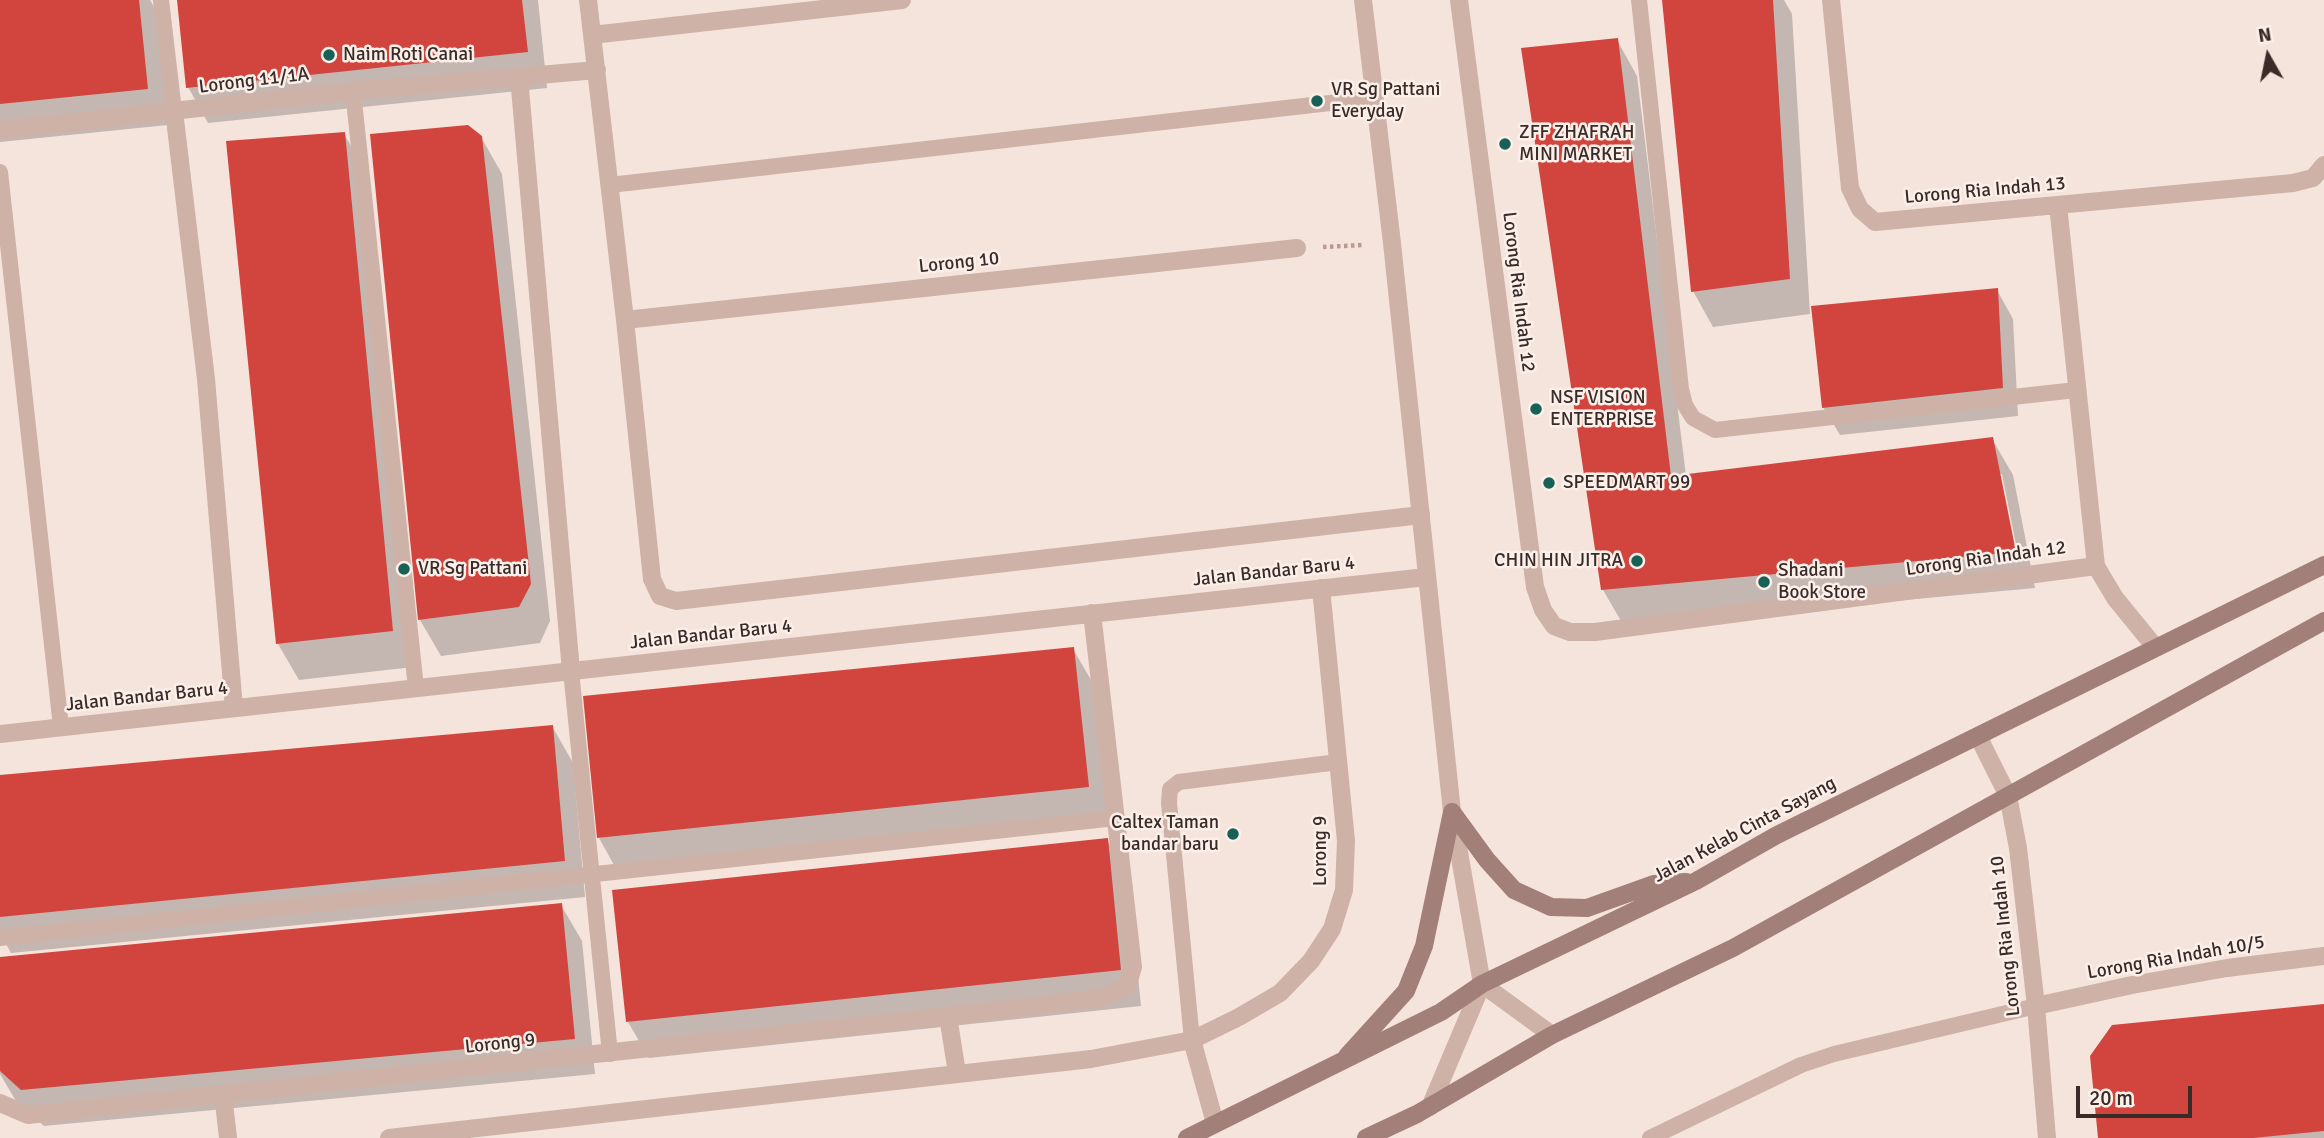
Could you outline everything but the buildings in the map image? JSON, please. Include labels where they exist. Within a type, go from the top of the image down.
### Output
[{"type":"main road","name":"Jalan Kelab Cinta Sayang","points":[[1188,1138],[1441,1012],[1482,984],[1696,881],[1777,835],[2324,565]]},
{"type":"main road","points":[[1366,1138],[1430,1107],[1552,1035],[1732,948],[2324,621]]},
{"type":"main road","points":[[1452,812],[1487,860],[1514,890],[1551,907],[1587,908],[1654,884],[1696,881]]},
{"type":"main road","points":[[1340,1064],[1406,991],[1424,946],[1452,812]]},
{"type":"street","points":[[588,0],[625,320]]},
{"type":"street","points":[[592,35],[902,0]]},
{"type":"street","points":[[1363,0],[1392,243],[1452,812],[1482,984],[1430,1107]]},
{"type":"street","name":"Lorong Ria Indah 12","points":[[1459,0],[1535,587],[1543,610],[1554,626],[1570,632],[1595,632],[2096,566]]},
{"type":"street","name":"Lorong Ria Indah 13","points":[[1831,0],[1850,188],[1860,209],[1875,222],[2293,183],[2313,178],[2324,165]]},
{"type":"street","name":"Lorong 11/1A","points":[[0,130],[353,91],[597,70]]},
{"type":"street","points":[[519,77],[571,671]]},
{"type":"street","points":[[174,111],[205,379],[234,708]]},
{"type":"street","points":[[2058,205],[2096,566],[2115,598],[2155,647]]},
{"type":"street","name":"Lorong 10","points":[[625,320],[1297,248]]},
{"type":"street","name":"Jalan Bandar Baru 4","points":[[625,320],[652,579],[660,596],[676,601],[1420,515]]},
{"type":"street","name":"Jalan Bandar Baru 4","points":[[0,734],[1426,577]]},
{"type":"street","name":"Lorong 9","points":[[389,1138],[1091,1059],[1192,1040],[1280,993],[1311,961],[1332,929],[1344,890],[1346,841],[1321,588]]},
{"type":"street","points":[[1092,613],[1116,818]]},
{"type":"street","name":"Lorong Ria Indah 10","points":[[1978,736],[2008,796],[2018,848],[2036,1006],[2047,1138]]},
{"type":"street","name":"Lorong 9","points":[[0,1103],[28,1115],[610,1054],[1101,998],[1127,987],[1133,967],[1116,818]]},
{"type":"street","name":"Lorong Ria Indah 10/5","points":[[2036,1006],[2145,982],[2324,956]]},
{"type":"street","points":[[1482,984],[1552,1035]]},
{"type":"street","points":[[948,1016],[957,1073]]},
{"type":"street","points":[[1192,1040],[1215,1123]]},
{"type":"street","points":[[223,1094],[228,1138]]},
{"type":"lane","points":[[161,0],[174,111]]},
{"type":"lane","points":[[1639,0],[1681,389],[1685,405],[1693,418],[1715,430],[2077,390]]},
{"type":"lane","points":[[353,91],[416,688]]},
{"type":"lane","points":[[610,185],[1374,98]]},
{"type":"lane","points":[[0,173],[61,727]]},
{"type":"lane","points":[[571,671],[610,1054]]},
{"type":"lane","points":[[1192,1040],[1169,803],[1170,789],[1179,782],[1338,762]]},
{"type":"lane","points":[[0,938],[1116,818]]},
{"type":"lane","points":[[1650,1138],[1801,1065],[1834,1054],[2036,1006]]},
{"type":"path","points":[[1297,248],[1392,243]]},
{"type":"place","name":"Naim Roti Canai","points":[[329,55]]},
{"type":"place","name":"VR Sg Pattani Everyday","points":[[1317,101]]},
{"type":"place","name":"ZFF ZHAFRAH MINI MARKET","points":[[1505,144]]},
{"type":"place","name":"NSF VISION ENTERPRISE","points":[[1536,409]]},
{"type":"place","name":"SPEEDMART 99","points":[[1549,483]]},
{"type":"place","name":"CHIN HIN JITRA","points":[[1637,561]]},
{"type":"place","name":"VR Sg Pattani","points":[[404,569]]},
{"type":"place","name":"Shadani Book Store","points":[[1764,582]]},
{"type":"place","name":"Caltex Taman bandar baru","points":[[1233,834]]}]
